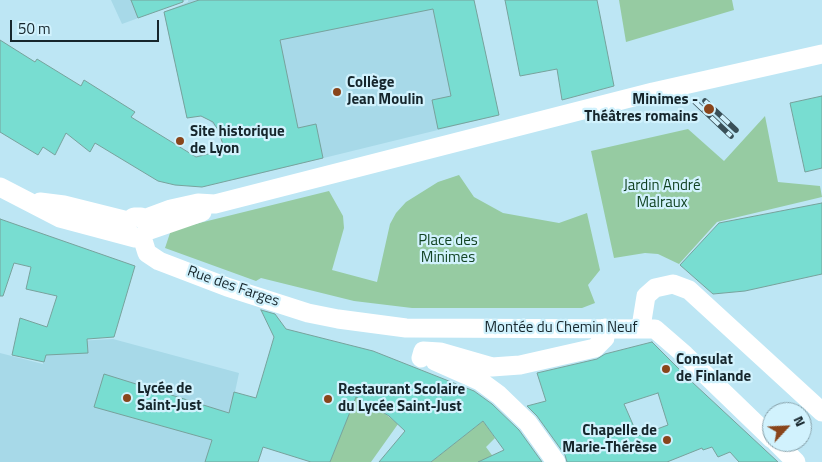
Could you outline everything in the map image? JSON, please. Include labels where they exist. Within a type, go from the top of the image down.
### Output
[{"type":"street","points":[[0,186],[32,201],[60,218],[139,229],[206,211],[216,204],[653,92],[822,54]]},
{"type":"street","name":"Rue des Farges","points":[[139,229],[147,253],[158,262],[308,313],[338,319]]},
{"type":"street","points":[[641,327],[646,296],[655,288],[674,284],[689,290],[822,412]]},
{"type":"street","name":"Montée du Chemin Neuf","points":[[338,319],[406,328],[641,327],[655,329],[667,338],[762,428]]},
{"type":"street","points":[[556,462],[528,423],[488,387],[464,373],[415,356],[423,351],[440,352],[492,367],[520,365],[595,348],[605,338],[605,328]]},
{"type":"street","points":[[786,452],[796,462]]},
{"type":"shaded area","points":[[111,0],[187,0],[122,24]]},
{"type":"shaded area","name":"Collège Jean Moulin","points":[[188,0],[474,0],[499,115],[234,180],[223,154],[259,146],[218,130],[208,119],[200,116],[187,118],[178,80],[182,79],[181,74],[176,71],[179,65],[178,61],[174,61],[164,12],[188,2]]},
{"type":"shaded area","name":"Lycée de Saint-Just","points":[[50,335],[77,341],[113,339],[239,373],[235,392],[262,453],[258,462],[0,462],[0,353],[43,364]]},
{"type":"green space","points":[[619,0],[732,0],[734,10],[626,42]]},
{"type":"green space","name":"Jardin André Malraux","points":[[765,116],[778,182],[820,186],[822,197],[717,222],[679,264],[658,254],[645,253],[614,258],[591,151],[688,129],[724,161]]},
{"type":"green space","name":"Place des Minimes","points":[[459,175],[474,197],[503,213],[559,223],[587,213],[600,270],[588,285],[595,303],[582,308],[412,308],[354,301],[261,278],[256,281],[165,248],[171,230],[329,191],[343,216],[344,228],[332,270],[377,282],[390,224],[396,213],[406,202],[438,182]]},
{"type":"green space","points":[[357,394],[364,397],[359,402],[380,410],[398,424],[371,462],[330,462]]},
{"type":"green space","points":[[483,421],[495,438],[486,447],[497,462],[431,462]]},
{"type":"building","points":[[131,0],[183,0],[183,2],[138,18]]},
{"type":"building","points":[[199,0],[474,0],[499,115],[438,129],[432,100],[451,96],[433,9],[280,40],[298,128],[316,124],[323,158],[202,187],[175,185],[158,181],[95,143],[90,152],[66,133],[55,155],[43,147],[38,155],[0,132],[0,40],[35,62],[37,59],[81,86],[84,80],[135,112],[131,117],[196,157],[225,150],[213,122],[201,116],[187,118],[164,12]]},
{"type":"building","points":[[505,0],[597,0],[614,86],[562,100],[557,69],[520,76]]},
{"type":"building","points":[[822,96],[822,168],[805,172],[790,103]]},
{"type":"building","points":[[822,203],[822,274],[745,291],[713,294],[680,265],[719,223]]},
{"type":"building","points":[[0,219],[135,266],[114,337],[87,339],[88,353],[46,355],[44,362],[12,355],[20,318],[47,327],[57,296],[26,289],[31,267],[14,263],[3,296],[0,296]]},
{"type":"building","points":[[261,310],[275,314],[286,329],[373,351],[474,391],[492,404],[519,430],[542,462],[478,462],[504,450],[483,421],[431,462],[379,462],[405,431],[389,416],[356,397],[330,462],[311,462],[263,447],[258,462],[205,462],[212,440],[94,407],[104,374],[229,413],[234,392],[256,398],[274,337]]},
{"type":"building","points":[[652,342],[762,447],[762,452],[767,452],[778,462],[739,462],[730,452],[718,457],[712,447],[703,450],[702,448],[667,462],[567,462],[565,455],[537,416],[527,406],[546,401],[537,373],[597,359],[605,354]],"holes":[[[658,393],[668,425],[638,436],[624,404]]]},
{"type":"railway","points":[[705,101],[736,130]]},
{"type":"railway","points":[[695,102],[731,136]]},
{"type":"place","name":"Collège Jean Moulin","points":[[337,92]]},
{"type":"place","name":"Minimes - Théâtres romains","points":[[709,109]]},
{"type":"place","name":"Site historique de Lyon","points":[[180,141]]},
{"type":"place","name":"Consulat de Finlande","points":[[666,369]]},
{"type":"place","name":"Lycée de Saint-Just","points":[[127,398]]},
{"type":"place","name":"Restaurant Scolaire du Lycée Saint-Just","points":[[328,399]]},
{"type":"place","name":"Chapelle de Marie-Thérèse","points":[[667,440]]}]
